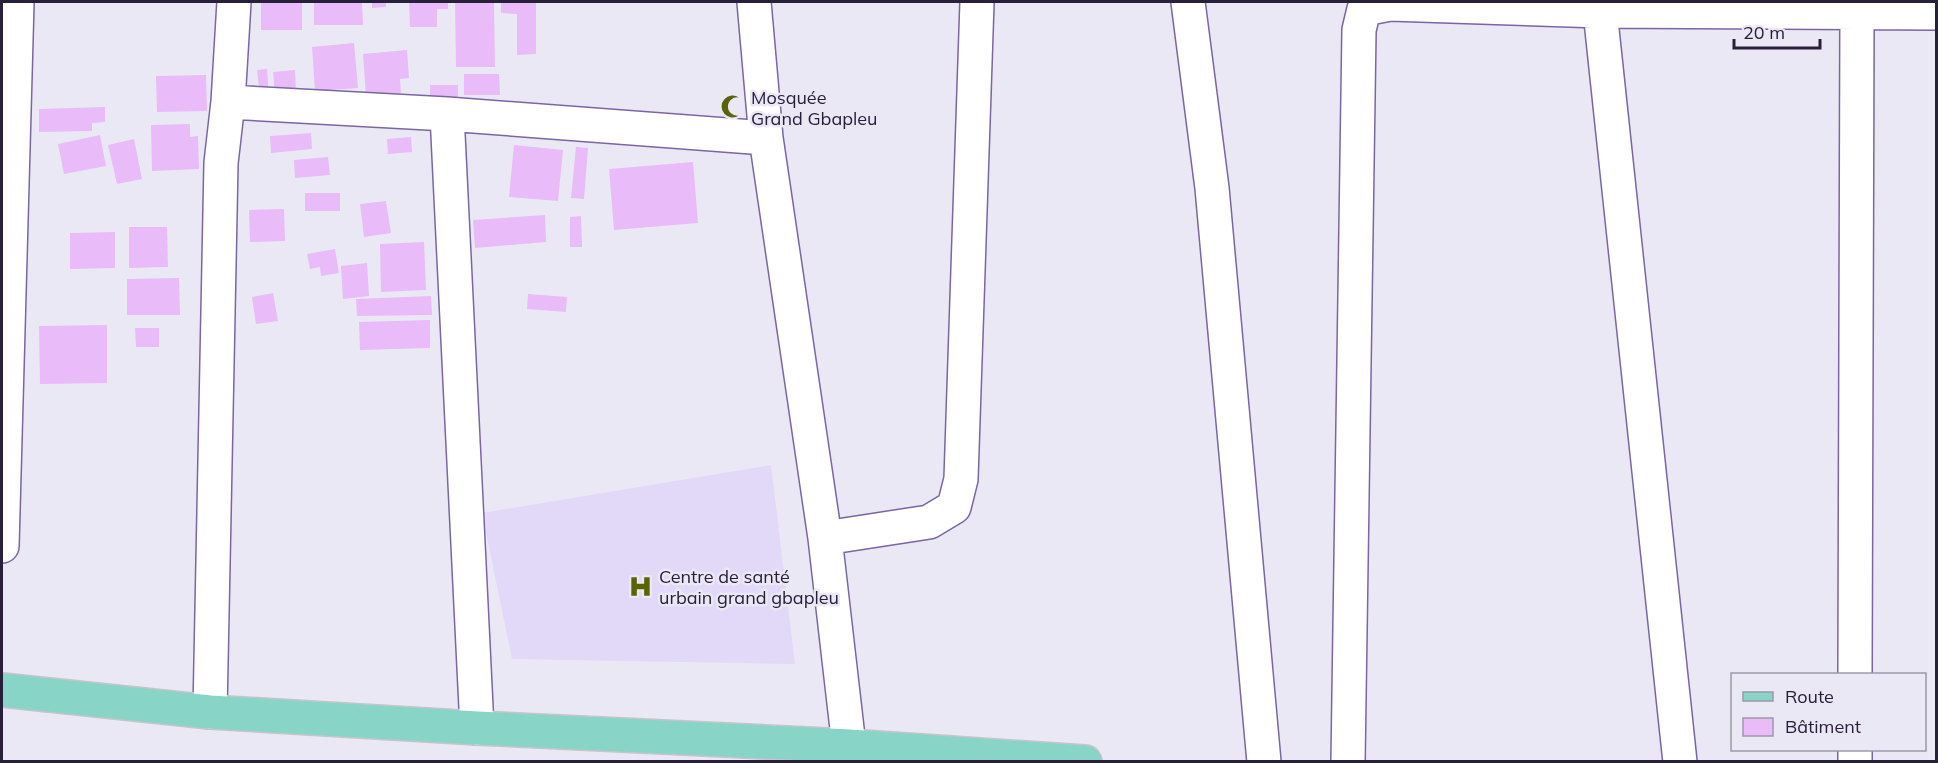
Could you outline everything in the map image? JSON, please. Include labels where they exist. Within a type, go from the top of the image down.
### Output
[{"type":"main road","points":[[2,690],[210,712],[849,746],[1065,761]]},
{"type":"street","points":[[2,546],[17,2]]},
{"type":"street","points":[[210,712],[221,163],[228,102],[234,2]]},
{"type":"street","points":[[754,2],[766,138],[825,538],[849,746]]},
{"type":"street","points":[[825,538],[929,522],[954,507],[961,479],[977,2]]},
{"type":"street","points":[[1188,2],[1212,188],[1264,762]]},
{"type":"street","points":[[1348,762],[1359,30],[1364,9],[1390,4],[1600,11],[1936,13]]},
{"type":"street","points":[[1600,11],[1680,762]]},
{"type":"street","points":[[1855,673],[1857,12]]},
{"type":"street","points":[[228,102],[447,114],[766,138]]},
{"type":"street","points":[[447,114],[477,728]]},
{"type":"shaded area","name":"Centre de santé urbain grand gbapleu","points":[[771,465],[795,664],[512,659],[482,513]]},
{"type":"building","points":[[261,2],[302,2],[302,30],[261,30]]},
{"type":"building","points":[[314,2],[362,2],[363,25],[314,25]]},
{"type":"building","points":[[372,2],[386,2],[386,7],[372,8]]},
{"type":"building","points":[[409,2],[448,2],[448,9],[437,9],[437,27],[410,27]]},
{"type":"building","points":[[455,2],[494,2],[495,67],[456,67]]},
{"type":"building","points":[[501,2],[536,2],[536,54],[517,55],[517,14],[501,13]]},
{"type":"building","points":[[354,43],[358,88],[315,91],[312,47]]},
{"type":"building","points":[[407,50],[409,78],[400,79],[401,93],[366,96],[363,54]]},
{"type":"building","points":[[267,69],[269,96],[260,97],[257,70]]},
{"type":"building","points":[[295,70],[296,93],[275,94],[273,72]]},
{"type":"building","points":[[464,74],[499,74],[500,95],[464,95]]},
{"type":"building","points":[[206,75],[207,111],[157,112],[156,76]]},
{"type":"building","points":[[430,85],[458,85],[458,100],[430,101]]},
{"type":"building","points":[[105,107],[105,122],[92,123],[92,131],[39,132],[39,109]]},
{"type":"building","points":[[190,124],[190,137],[198,136],[199,169],[152,171],[151,125]]},
{"type":"building","points":[[311,133],[312,149],[271,153],[270,136]]},
{"type":"building","points":[[100,135],[106,166],[64,174],[58,144]]},
{"type":"building","points":[[411,137],[412,152],[388,154],[387,139]]},
{"type":"building","points":[[134,139],[142,179],[117,184],[108,145]]},
{"type":"building","points":[[514,145],[563,150],[558,201],[509,197]]},
{"type":"building","points":[[576,147],[588,148],[584,199],[571,198]]},
{"type":"building","points":[[328,157],[330,175],[295,178],[294,160]]},
{"type":"building","points":[[693,162],[698,223],[614,230],[609,169]]},
{"type":"building","points":[[305,193],[340,193],[340,211],[305,211]]},
{"type":"building","points":[[386,201],[391,233],[364,237],[360,204]]},
{"type":"building","points":[[284,209],[285,241],[250,242],[249,210]]},
{"type":"building","points":[[545,215],[546,242],[475,248],[473,220]]},
{"type":"building","points":[[581,216],[582,247],[570,247],[570,217]]},
{"type":"building","points":[[129,227],[167,227],[168,267],[129,268]]},
{"type":"building","points":[[115,232],[115,268],[70,269],[70,233]]},
{"type":"building","points":[[424,242],[426,290],[381,292],[380,244]]},
{"type":"building","points":[[335,249],[339,273],[321,276],[320,267],[310,269],[307,254]]},
{"type":"building","points":[[367,263],[369,296],[343,299],[341,266]]},
{"type":"building","points":[[179,278],[180,315],[127,315],[127,279]]},
{"type":"building","points":[[273,293],[278,321],[256,324],[252,297]]},
{"type":"building","points":[[528,294],[567,297],[566,312],[527,309]]},
{"type":"building","points":[[431,296],[432,315],[357,316],[356,299]]},
{"type":"building","points":[[430,320],[430,348],[360,350],[359,322]]},
{"type":"building","points":[[107,325],[107,383],[40,384],[39,326]]},
{"type":"building","points":[[135,328],[159,328],[159,347],[136,347]]},
{"type":"place","name":"Mosquée Grand Gbapleu","points":[[733,107]]},
{"type":"place","name":"Centre de santé urbain grand gbapleu","points":[[641,586]]}]
